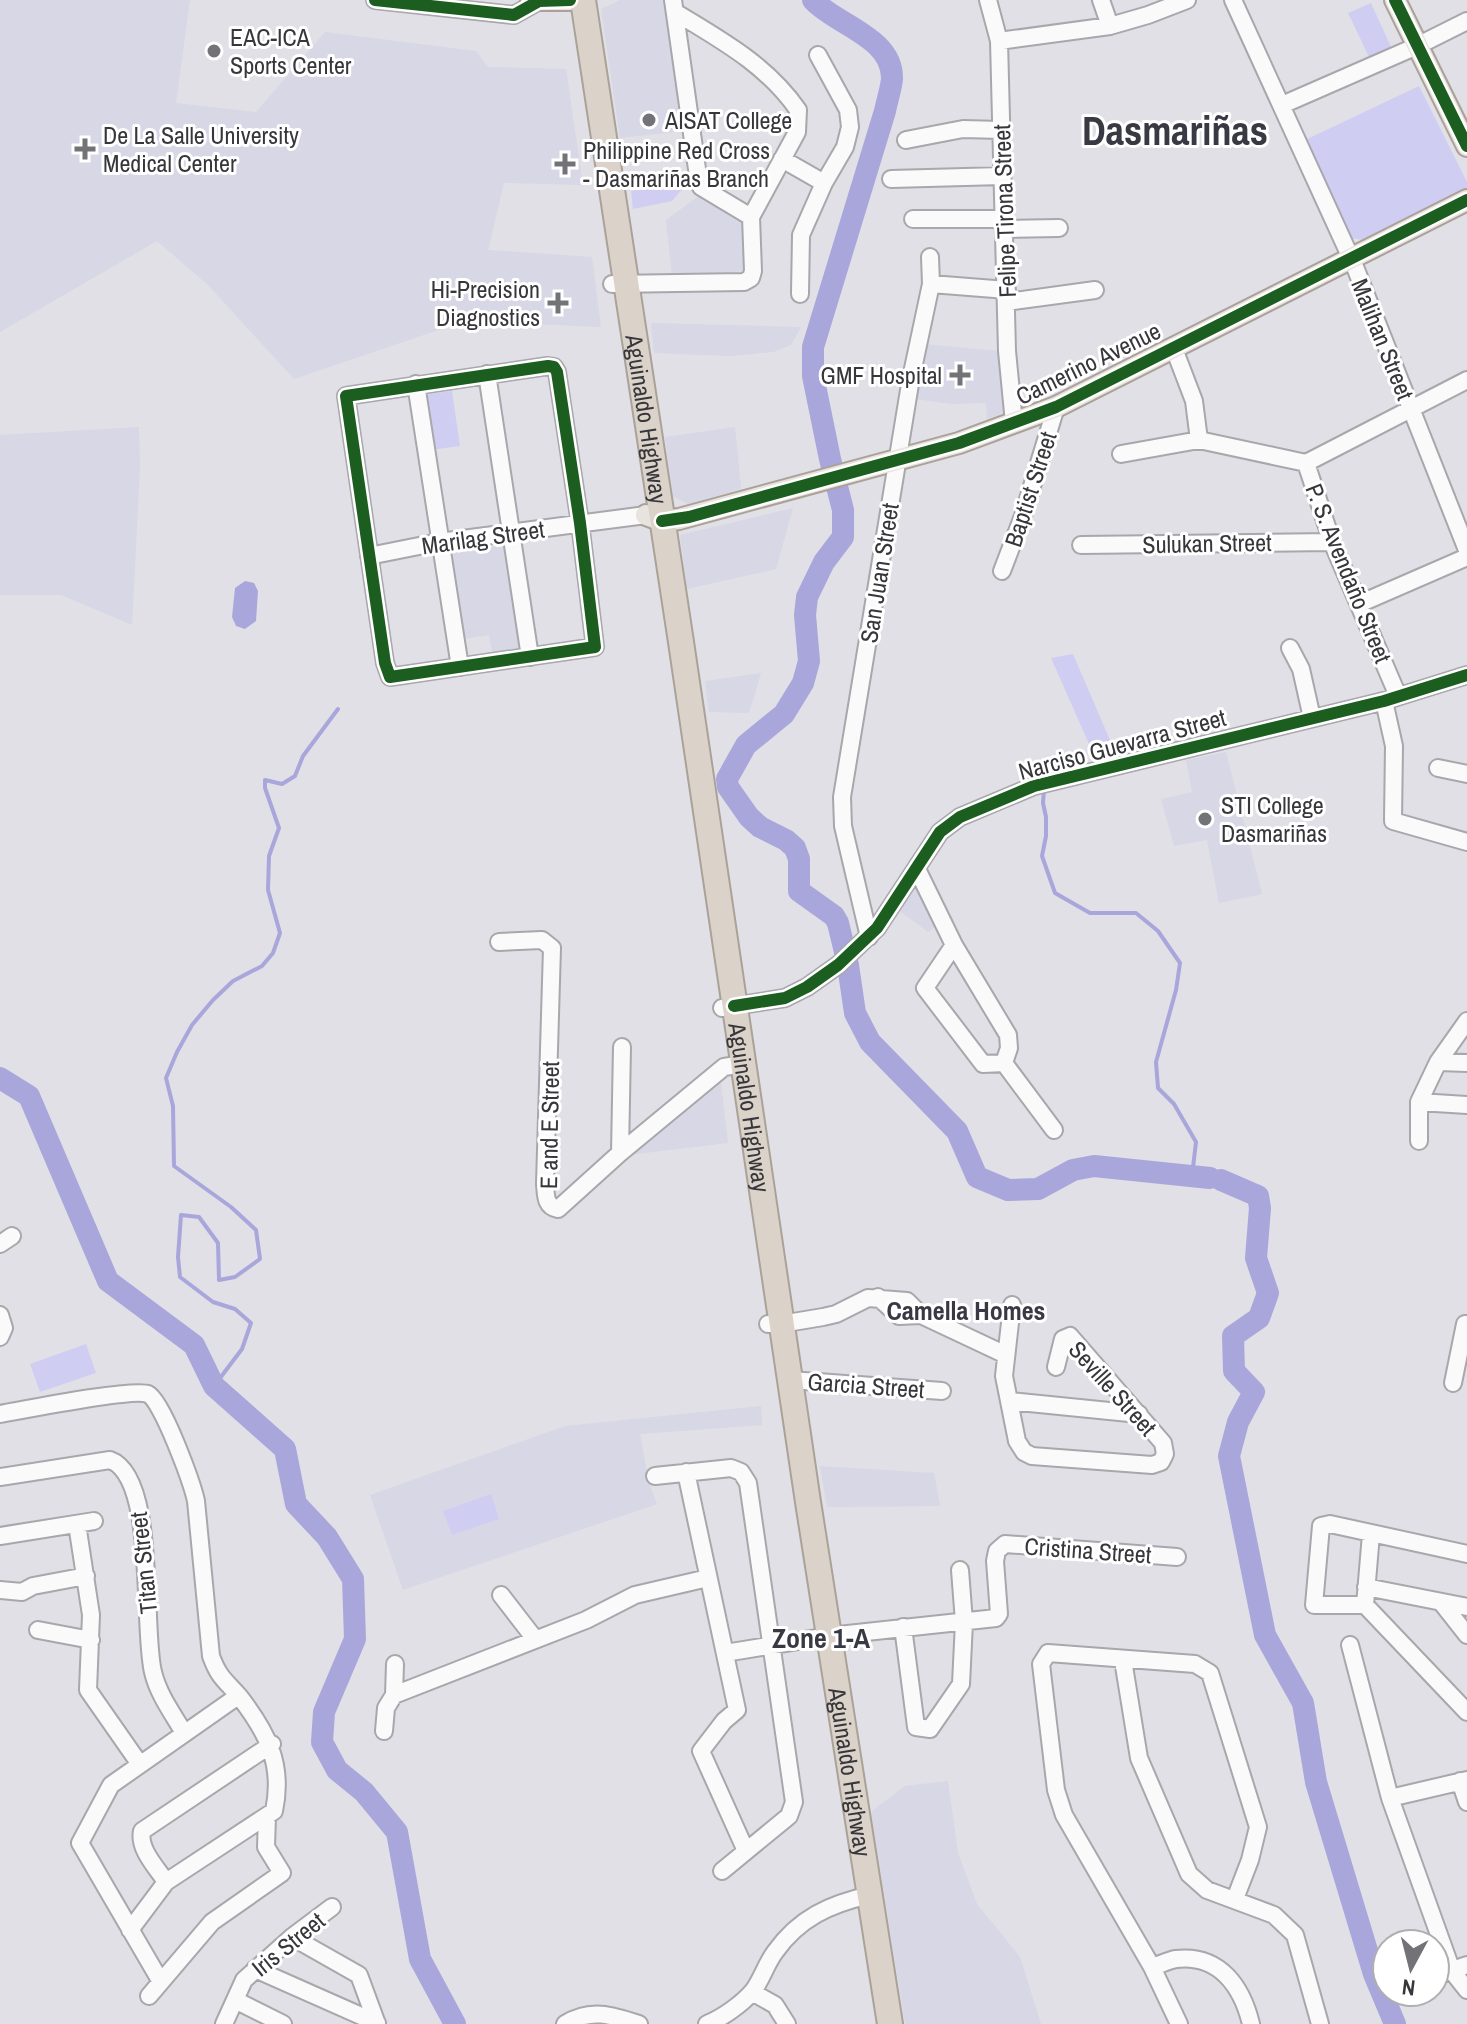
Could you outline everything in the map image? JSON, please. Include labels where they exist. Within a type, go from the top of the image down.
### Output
[{"type":"highway","name":"Aguinaldo Highway","points":[[570,0],[619,284],[863,1897],[890,2024]]},
{"type":"highway","name":"Aguinaldo Highway","points":[[583,0],[619,284]]},
{"type":"highway","name":"Aguinaldo Highway","points":[[775,1324],[790,1380],[822,1637]]},
{"type":"highway","name":"Aguinaldo Highway","points":[[863,1897],[874,2024]]},
{"type":"main road","points":[[531,0],[570,0]]},
{"type":"main road","points":[[1395,0],[1467,146]]},
{"type":"main road","name":"Camerino Avenue","points":[[654,518],[679,519],[898,461],[959,443],[1056,407],[1467,200]]},
{"type":"street","points":[[375,0],[514,15],[539,1]]},
{"type":"street","name":"Felipe Tirona Street","points":[[988,0],[999,41],[1007,351],[1014,423]]},
{"type":"street","points":[[1101,0],[1110,26]]},
{"type":"street","points":[[999,41],[1110,26],[1187,0]]},
{"type":"street","name":"Malihan Street","points":[[1233,0],[1351,259],[1467,550]]},
{"type":"street","points":[[674,6],[699,183],[751,217]]},
{"type":"street","points":[[619,284],[744,282],[751,278],[751,217],[799,123],[798,110],[769,75],[674,6]]},
{"type":"street","points":[[1282,105],[1467,21]]},
{"type":"street","points":[[800,294],[801,235],[824,183],[845,147],[850,127],[848,110],[818,55]]},
{"type":"street","points":[[906,140],[963,129],[1001,130]]},
{"type":"street","points":[[782,159],[824,183]]},
{"type":"street","points":[[891,179],[1002,176]]},
{"type":"street","points":[[913,219],[1059,228]]},
{"type":"street","name":"San Juan Street","points":[[869,937],[843,826],[842,797],[911,378],[931,284],[930,257]]},
{"type":"street","points":[[931,284],[1007,296],[1095,290]]},
{"type":"street","points":[[1121,454],[1199,440],[1194,401],[1173,346]]},
{"type":"street","points":[[548,366],[554,367],[557,372],[595,647],[390,677],[385,663],[346,396],[487,374],[548,366]]},
{"type":"street","points":[[487,374],[530,657]]},
{"type":"street","points":[[1306,463],[1467,380]]},
{"type":"street","points":[[416,384],[460,667]]},
{"type":"street","name":"Baptist Street","points":[[1002,571],[1023,516],[1056,407]]},
{"type":"street","name":"P. S. Avendaño Street","points":[[1199,440],[1306,463],[1332,542],[1359,604],[1391,698],[1393,821],[1467,842]]},
{"type":"street","name":"Marilag Street","points":[[369,556],[439,542],[580,523],[654,518]]},
{"type":"street","name":"Sulukan Street","points":[[1081,545],[1332,542]]},
{"type":"street","points":[[1359,604],[1467,557]]},
{"type":"street","points":[[1290,648],[1301,669],[1312,718]]},
{"type":"street","name":"Narciso Guevarra Street","points":[[728,1007],[785,998],[838,965],[869,937],[948,823],[1034,786],[1391,698],[1467,675]]},
{"type":"street","points":[[1438,768],[1467,774]]},
{"type":"street","points":[[917,869],[954,945],[1008,1035],[1009,1048],[1004,1063]]},
{"type":"street","name":"E and E Street","points":[[499,942],[542,940],[552,948],[545,1184],[547,1204],[552,1208],[558,1209],[724,1067],[737,1065]]},
{"type":"street","points":[[954,945],[925,988],[983,1064],[1004,1063]]},
{"type":"street","points":[[1419,1141],[1419,1102],[1438,1062],[1467,1021]]},
{"type":"street","points":[[620,1153],[622,1047]]},
{"type":"street","points":[[1438,1062],[1467,1063]]},
{"type":"street","points":[[1004,1063],[1054,1130]]},
{"type":"street","points":[[1419,1102],[1467,1105]]},
{"type":"street","points":[[775,1324],[836,1314],[868,1298],[878,1297],[907,1301],[921,1315],[1006,1355]]},
{"type":"street","points":[[1012,1305],[1004,1376],[1010,1401],[1139,1414]]},
{"type":"street","points":[[1453,1383],[1467,1324]]},
{"type":"street","name":"Seville Street","points":[[1010,1401],[1017,1441],[1024,1452],[1032,1456],[1152,1465],[1161,1462],[1165,1454],[1163,1443],[1070,1336],[1063,1339],[1056,1367]]},
{"type":"street","name":"Garcia Street","points":[[790,1380],[942,1391]]},
{"type":"street","points":[[0,1414],[143,1393],[155,1400],[191,1480],[196,1501],[211,1656],[218,1676],[238,1696],[272,1744],[276,1762],[275,1806],[267,1816],[166,1882],[130,1930]]},
{"type":"street","name":"Titan Street","points":[[0,1477],[110,1460],[120,1464],[128,1475],[140,1511],[153,1672],[184,1733]]},
{"type":"street","points":[[655,1476],[731,1468],[741,1472],[748,1483],[794,1802],[789,1816],[722,1871]]},
{"type":"street","points":[[686,1472],[737,1710],[724,1721],[701,1751],[746,1851]]},
{"type":"street","points":[[0,1536],[85,1522],[86,1576],[91,1615],[88,1690],[139,1763]]},
{"type":"street","points":[[1467,1554],[1330,1524],[1321,1526],[1314,1605],[1365,1605],[1467,1712]]},
{"type":"street","points":[[1365,1605],[1371,1534]]},
{"type":"street","name":"Cristina Street","points":[[725,1653],[822,1637],[998,1617],[995,1561],[997,1551],[1005,1544],[1177,1557]]},
{"type":"street","points":[[903,1627],[916,1727],[930,1729],[961,1684],[964,1622],[960,1570]]},
{"type":"street","points":[[0,1590],[22,1592],[33,1586],[86,1576]]},
{"type":"street","points":[[394,1695],[586,1620],[635,1595],[708,1578]]},
{"type":"street","points":[[1366,1587],[1467,1607]]},
{"type":"street","points":[[501,1595],[535,1639]]},
{"type":"street","points":[[1441,1602],[1467,1635]]},
{"type":"street","points":[[38,1630],[91,1640]]},
{"type":"street","points":[[1350,1645],[1390,1798],[1467,1990]]},
{"type":"street","points":[[1179,2024],[1152,1967],[1064,1815],[1056,1790],[1041,1664],[1048,1653],[1195,1664],[1210,1673],[1258,1827],[1250,1860],[1235,1899]]},
{"type":"street","points":[[1123,1660],[1139,1758],[1189,1874],[1207,1890],[1274,1915],[1295,1935],[1320,2024]]},
{"type":"street","points":[[384,1731],[386,1708],[394,1695],[395,1664]]},
{"type":"street","points":[[161,1982],[80,1843],[111,1785],[238,1696]]},
{"type":"street","points":[[166,1882],[145,1850],[141,1841],[142,1831],[272,1744]]},
{"type":"street","points":[[1390,1798],[1464,1780],[1467,1802]]},
{"type":"street","points":[[149,1996],[212,1922],[282,1873],[266,1847],[267,1816]]},
{"type":"street","points":[[710,2024],[752,1992],[774,1953],[813,1914],[863,1897]]},
{"type":"street","name":"Iris Street","points":[[224,2024],[244,1980],[292,1937],[332,1907]]},
{"type":"street","points":[[292,1937],[359,1975],[377,2024]]},
{"type":"street","points":[[1152,1967],[1176,1959],[1199,1961],[1220,1969],[1230,1976],[1241,1995],[1251,2024]]},
{"type":"street","points":[[255,1969],[377,2024]]},
{"type":"street","points":[[752,1992],[775,2005],[787,2024]]},
{"type":"street","points":[[235,2000],[283,2024]]},
{"type":"street","points":[[565,2024],[577,2017],[597,2013],[639,2024]]},
{"type":"shaded area","points":[[0,0],[190,0],[176,103],[256,112],[325,32],[476,51],[488,67],[566,69],[583,185],[504,183],[488,250],[592,257],[601,327],[465,321],[294,379],[207,284],[157,241],[0,332]]},
{"type":"shaded area","points":[[620,0],[667,0],[682,131],[620,138],[601,9]]},
{"type":"shaded area","points":[[1371,3],[1391,47],[1369,57],[1348,13]]},
{"type":"shaded area","points":[[1419,86],[1467,182],[1467,189],[1363,240],[1350,238],[1303,141]]},
{"type":"shaded area","points":[[691,179],[672,201],[633,209],[631,191]]},
{"type":"shaded area","points":[[700,195],[741,218],[745,225],[748,271],[672,275],[666,220]]},
{"type":"shaded area","points":[[651,323],[801,327],[791,345],[773,352],[731,356],[654,353]]},
{"type":"shaded area","name":"GMF Hospital","points":[[924,344],[999,351],[1004,413],[987,419],[986,403],[952,404],[915,399]]},
{"type":"shaded area","points":[[452,391],[460,446],[430,450],[422,395]]},
{"type":"shaded area","points":[[139,427],[132,625],[61,595],[0,595],[0,435]]},
{"type":"shaded area","points":[[735,427],[741,489],[688,504],[673,496],[665,437]]},
{"type":"shaded area","points":[[793,508],[776,569],[687,589],[680,535]]},
{"type":"shaded area","points":[[505,545],[522,654],[493,658],[489,635],[462,639],[448,554]]},
{"type":"shaded area","points":[[245,581],[254,583],[258,591],[256,621],[245,629],[236,626],[232,617],[235,588]]},
{"type":"shaded area","points":[[1073,654],[1116,754],[1097,762],[1051,658]]},
{"type":"shaded area","points":[[761,673],[749,713],[709,712],[705,681]]},
{"type":"shaded area","name":"STI College Dasmariñas","points":[[1226,752],[1262,894],[1219,903],[1207,840],[1174,846],[1161,799],[1192,792],[1186,760]]},
{"type":"shaded area","points":[[918,882],[939,924],[928,932],[900,911]]},
{"type":"shaded area","points":[[720,1075],[728,1143],[628,1155]]},
{"type":"shaded area","points":[[86,1344],[96,1373],[40,1392],[30,1364]]},
{"type":"shaded area","points":[[761,1406],[762,1425],[640,1434],[649,1483],[657,1504],[403,1590],[370,1495],[565,1426]]},
{"type":"shaded area","points":[[820,1466],[934,1473],[940,1506],[827,1507]]},
{"type":"shaded area","points":[[491,1494],[499,1519],[452,1535],[443,1511]]},
{"type":"shaded area","points":[[948,1781],[958,1853],[977,1904],[1020,1957],[1041,2024],[905,2024],[871,1812],[905,1786]]},
{"type":"waterway","points":[[813,0],[874,42],[890,65],[892,79],[813,347],[813,376],[843,510],[843,537],[824,562],[807,597],[805,615],[809,661],[803,683],[784,714],[746,745],[727,779],[728,787],[749,817],[795,848],[799,859],[799,891],[834,916],[845,952]]},
{"type":"waterway","points":[[214,1386],[242,1349],[251,1323],[235,1309],[213,1302],[180,1277],[181,1215],[199,1217],[218,1243],[219,1280],[235,1277],[260,1259],[256,1230],[231,1207],[174,1166],[173,1106],[166,1078],[192,1025],[213,1000],[233,981],[262,966],[273,953],[280,933],[268,890],[269,856],[279,828],[265,780],[282,784],[295,776],[303,756],[338,709]]},
{"type":"waterway","points":[[1044,790],[1046,836],[1042,856],[1055,893],[1090,913],[1136,913],[1158,931],[1180,963],[1176,990],[1156,1062],[1158,1088],[1174,1104],[1196,1142],[1192,1176]]},
{"type":"waterway","points":[[848,965],[855,1013],[870,1042],[957,1131],[977,1177],[1008,1190],[1038,1189],[1073,1170],[1094,1166],[1210,1178]]},
{"type":"waterway","points":[[0,1078],[29,1096],[108,1281],[194,1345],[214,1386],[285,1449],[296,1504],[327,1537],[353,1579],[355,1639],[324,1712],[322,1742],[337,1770],[364,1792],[397,1832],[420,1959],[455,2024]]},
{"type":"waterway","points":[[1221,1180],[1258,1196],[1260,1208],[1256,1258],[1268,1293],[1259,1318],[1233,1336],[1234,1371],[1254,1392],[1238,1422],[1229,1456],[1265,1635],[1303,1703],[1316,1782],[1374,1974],[1395,2024]]},
{"type":"cycle path","points":[[375,0],[514,15],[539,1],[570,0]]},
{"type":"cycle path","points":[[1395,0],[1467,146]]},
{"type":"cycle path","points":[[662,521],[689,517],[959,443],[1056,407],[1467,200]]},
{"type":"cycle path","points":[[548,366],[554,367],[557,372],[595,647],[390,677],[385,663],[346,396],[548,366]]},
{"type":"cycle path","points":[[734,1006],[785,998],[838,965],[877,928],[940,832],[960,817],[1034,786],[1384,701],[1467,675]]},
{"type":"place","name":"EAC-ICA Sports Center","points":[[214,51]]},
{"type":"place","name":"AISAT College","points":[[649,120]]},
{"type":"place","name":"De La Salle University Medical Center","points":[[85,149]]},
{"type":"place","name":"Philippine Red Cross - Dasmariñas Branch","points":[[565,164]]},
{"type":"place","name":"Hi-Precision Diagnostics","points":[[558,303]]},
{"type":"place","name":"GMF Hospital","points":[[960,375]]},
{"type":"place","name":"STI College Dasmariñas","points":[[1205,819]]},
{"type":"district","name":"Dasmariñas","points":[[1175,130]]},
{"type":"district","name":"Camella Homes","points":[[966,1310]]},
{"type":"district","name":"Zone 1-A","points":[[821,1638]]}]
